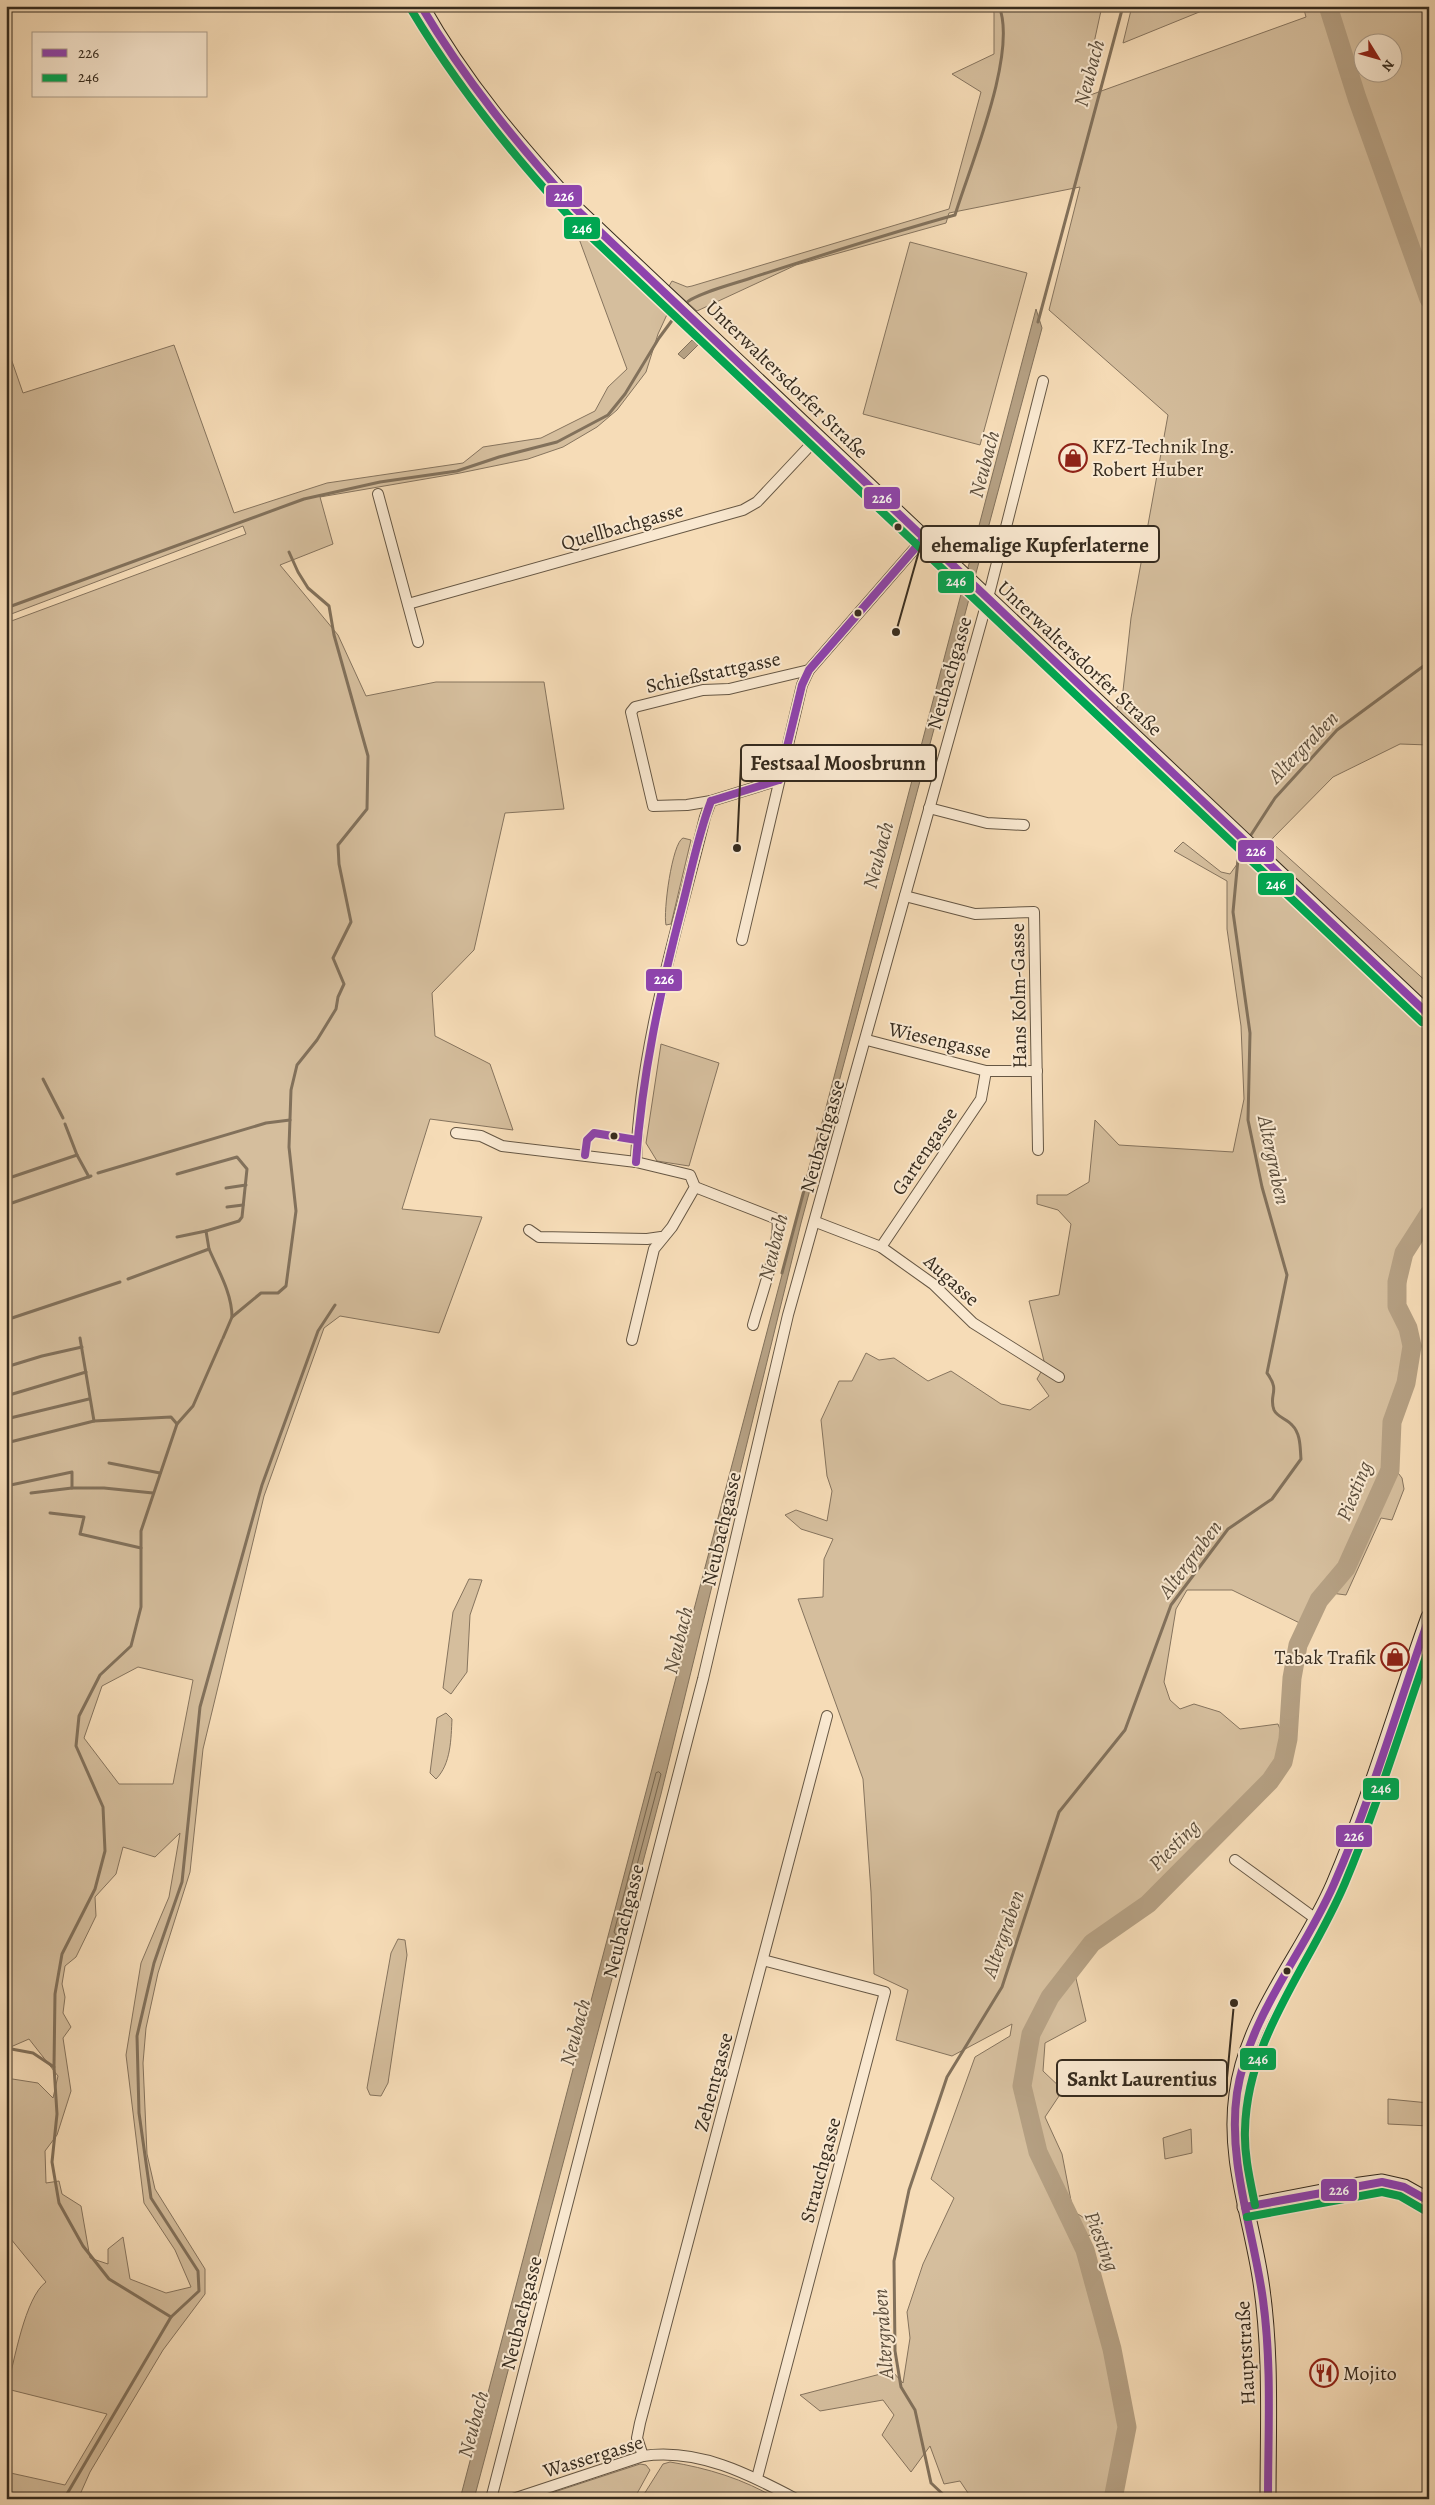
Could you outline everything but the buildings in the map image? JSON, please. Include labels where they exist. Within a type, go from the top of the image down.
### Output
[{"type":"main road","name":"Unterwaltersdorfer Straße","points":[[420,6],[474,91],[511,138],[576,209],[1429,1015]]},
{"type":"main road","points":[[1316,1919],[1333,1886],[1356,1830],[1429,1617]]},
{"type":"main road","name":"Hauptstraße","points":[[1268,2499],[1268,2354],[1260,2277],[1234,2147],[1234,2122],[1237,2091],[1243,2066],[1260,2021],[1316,1919]]},
{"type":"main road","points":[[1245,2207],[1382,2182],[1404,2187],[1429,2201]]},
{"type":"street","name":"Neubachgasse","points":[[492,2499],[703,1679],[788,1315],[816,1222],[866,1040],[929,808],[983,593],[1043,381]]},
{"type":"street","name":"Quellbachgasse","points":[[408,604],[744,510],[757,502],[818,437]]},
{"type":"street","points":[[378,494],[418,642]]},
{"type":"street","points":[[742,940],[802,685],[809,670],[924,538]]},
{"type":"street","name":"Schießstattgasse","points":[[711,801],[687,805],[653,806],[631,712],[635,707],[703,690],[729,689],[809,670]]},
{"type":"street","points":[[636,1162],[642,1081],[655,1018],[705,817],[711,801],[779,780]]},
{"type":"street","points":[[929,808],[987,823],[1024,825]]},
{"type":"street","name":"Hans Kolm-Gasse","points":[[905,896],[975,914],[1034,912],[1038,1150]]},
{"type":"street","name":"Wiesengasse","points":[[866,1040],[986,1071],[1036,1071]]},
{"type":"street","name":"Gartengasse","points":[[881,1247],[981,1098],[986,1071]]},
{"type":"street","points":[[456,1133],[481,1136],[502,1146],[636,1162],[690,1175],[695,1188],[777,1219],[778,1225],[773,1253],[753,1325]]},
{"type":"street","points":[[632,1340],[654,1250],[662,1237],[672,1227],[695,1188]]},
{"type":"street","name":"Augasse","points":[[816,1222],[881,1247],[920,1274],[973,1323],[1059,1377]]},
{"type":"street","points":[[529,1230],[539,1237],[647,1239],[662,1237]]},
{"type":"street","name":"Zehentgasse","points":[[643,2456],[637,2438],[640,2423],[827,1716]]},
{"type":"street","points":[[1235,1860],[1316,1919]]},
{"type":"street","name":"Strauchgasse","points":[[756,2478],[884,1992],[763,1960]]},
{"type":"street","name":"Wassergasse","points":[[513,2499],[643,2456],[665,2453],[707,2461],[756,2478],[796,2499]]},
{"type":"shaded area","points":[[992,6],[1102,6],[1082,98],[1306,17],[1303,6],[1429,6],[1429,745],[1400,744],[1333,777],[1270,841],[1429,984],[1429,1227],[1416,1231],[1405,1254],[1407,1268],[1404,1302],[1412,1320],[1405,1379],[1388,1416],[1388,1460],[1402,1478],[1404,1489],[1392,1520],[1381,1518],[1346,1595],[1331,1593],[1312,1629],[1232,1590],[1187,1590],[1176,1609],[1164,1682],[1170,1700],[1180,1709],[1194,1704],[1220,1712],[1240,1729],[1278,1724],[1286,1744],[1272,1768],[1208,1838],[1074,1970],[1086,2021],[1045,2043],[1043,2071],[1063,2090],[1045,2117],[1062,2154],[1073,2211],[1102,2229],[1084,2238],[1089,2254],[1080,2256],[1108,2356],[1111,2356],[1121,2426],[1108,2499],[972,2499],[960,2481],[944,2484],[930,2446],[911,2472],[882,2435],[894,2415],[883,2400],[820,2411],[800,2395],[892,2371],[903,2383],[910,2338],[907,2312],[923,2264],[954,2198],[931,2179],[975,2057],[1010,2036],[1012,2024],[952,2056],[896,2040],[908,1990],[874,1974],[871,1892],[863,1779],[798,1599],[823,1597],[824,1559],[833,1539],[801,1529],[785,1515],[796,1510],[827,1521],[832,1491],[827,1476],[821,1420],[839,1381],[852,1381],[866,1353],[879,1360],[894,1358],[928,1381],[951,1371],[1001,1404],[1030,1410],[1049,1396],[1037,1379],[1045,1365],[1029,1301],[1059,1295],[1071,1224],[1058,1210],[1037,1204],[1037,1195],[1067,1195],[1089,1182],[1095,1120],[1119,1145],[1233,1152],[1244,1099],[1241,1026],[1227,929],[1227,881],[1174,851],[1183,842],[1221,872],[1230,874],[1253,842],[1114,712],[1122,700],[1131,618],[1168,415],[1049,310],[1080,187],[949,213],[946,223],[796,265],[697,311],[669,286],[672,281],[687,287],[692,286],[949,209],[981,92],[952,74],[994,54],[994,13]]},
{"type":"shaded area","points":[[1132,6],[1214,6],[1123,43]]},
{"type":"shaded area","points":[[581,223],[670,308],[658,334],[646,372],[617,410],[597,427],[563,447],[528,459],[460,473],[320,497],[333,544],[280,565],[338,635],[366,696],[436,682],[544,682],[564,809],[505,813],[474,950],[432,993],[435,1036],[490,1064],[513,1130],[430,1119],[402,1209],[482,1217],[439,1333],[340,1316],[324,1328],[264,1496],[203,1749],[190,1872],[158,1973],[146,2028],[143,2063],[147,2154],[155,2189],[205,2269],[205,2294],[163,2350],[90,2472],[78,2499],[6,2499],[6,2472],[65,2485],[107,2414],[7,2389],[26,2315],[32,2301],[46,2282],[6,2233],[6,2078],[38,2083],[53,2098],[58,2076],[29,2039],[6,2049],[6,623],[246,534],[243,526],[6,616],[6,344],[23,393],[174,345],[234,513],[327,483],[463,463],[483,447],[541,438],[595,411],[608,387],[627,369],[578,236]],"holes":[[[138,1667],[193,1680],[173,1784],[119,1784],[84,1738],[102,1686]],[[180,1833],[169,1897],[141,1963],[126,2055],[144,2203],[175,2250],[191,2287],[166,2293],[130,2279],[123,2237],[108,2249],[108,2264],[90,2258],[81,2206],[62,2194],[59,2181],[46,2183],[45,2151],[57,2135],[71,2091],[63,2038],[71,2027],[63,2013],[65,1997],[62,1984],[65,1966],[76,1957],[96,1916],[95,1897],[116,1874],[123,1847],[155,1857]]]},
{"type":"shaded area","points":[[910,242],[1027,273],[980,445],[863,414]]},
{"type":"shaded area","points":[[683,838],[691,840],[671,924],[666,925],[667,893],[672,864],[675,852]]},
{"type":"shaded area","points":[[661,1044],[719,1063],[689,1166],[657,1161],[646,1143]]},
{"type":"shaded area","points":[[469,1579],[482,1580],[470,1615],[467,1672],[451,1694],[443,1688],[453,1612]]},
{"type":"shaded area","points":[[446,1713],[452,1719],[449,1751],[445,1766],[436,1779],[430,1773],[437,1718]]},
{"type":"shaded area","points":[[398,1939],[405,1940],[407,1955],[388,2083],[381,2096],[370,2095],[367,2088],[391,1953]]},
{"type":"shaded area","points":[[1388,2099],[1429,2103],[1429,2126],[1388,2124]]},
{"type":"shaded area","points":[[1191,2129],[1192,2153],[1165,2159],[1163,2138]]},
{"type":"shaded area","points":[[670,2462],[725,2475],[777,2499],[641,2499],[663,2464]]},
{"type":"shaded area","points":[[640,2464],[646,2465],[650,2470],[634,2499],[533,2499]]},
{"type":"water","points":[[1036,309],[1042,328],[801,1223],[661,1794],[474,2499],[460,2499]]},
{"type":"water","points":[[692,340],[698,345],[684,359],[678,354]]},
{"type":"waterway","points":[[685,304],[697,296],[716,289],[878,237],[955,215],[981,140],[997,80],[1002,52],[1003,26],[999,6]]},
{"type":"waterway","name":"Neubach","points":[[1038,322],[1123,6]]},
{"type":"waterway","name":"Piesting","points":[[1328,6],[1357,98],[1429,299]]},
{"type":"waterway","points":[[6,608],[304,499],[380,482],[457,471],[499,457],[557,442],[608,415],[625,394],[659,338],[679,311]]},
{"type":"waterway","points":[[223,1338],[232,1317],[261,1293],[278,1293],[286,1286],[296,1211],[289,1147],[291,1090],[297,1065],[317,1040],[336,1009],[338,997],[344,984],[333,958],[351,922],[339,864],[338,845],[367,809],[368,756],[334,635],[329,606],[308,588],[289,552]]},
{"type":"waterway","name":"Altergraben","points":[[1249,838],[1275,798],[1337,730],[1429,662]]},
{"type":"waterway","name":"Altergraben","points":[[948,2499],[931,2483],[915,2410],[901,2387],[895,2351],[894,2261],[909,2190],[947,2077],[1002,1987],[1059,1812],[1125,1730],[1171,1605],[1228,1529],[1272,1499],[1301,1459],[1300,1441],[1295,1429],[1274,1410],[1272,1400],[1274,1389],[1267,1373],[1287,1275],[1262,1187],[1248,1120],[1250,1033],[1233,912],[1238,859],[1245,846]]},
{"type":"waterway","points":[[43,1079],[63,1118]]},
{"type":"waterway","points":[[98,1173],[266,1123],[290,1120]]},
{"type":"waterway","points":[[65,1124],[77,1155],[89,1177]]},
{"type":"waterway","name":"Neubach","points":[[782,1273],[819,1134]]},
{"type":"waterway","points":[[6,1179],[77,1155]]},
{"type":"waterway","points":[[177,1174],[237,1157],[247,1169],[242,1217],[239,1221],[206,1231]]},
{"type":"waterway","points":[[6,1205],[91,1176]]},
{"type":"waterway","points":[[226,1188],[246,1185]]},
{"type":"waterway","points":[[227,1207],[243,1205]]},
{"type":"waterway","name":"Piesting","points":[[1113,2499],[1127,2427],[1112,2349],[1085,2250],[1038,2152],[1022,2086],[1031,2034],[1050,1997],[1092,1943],[1148,1904],[1270,1781],[1283,1762],[1288,1739],[1292,1678],[1298,1645],[1319,1600],[1346,1568],[1390,1470],[1392,1422],[1406,1383],[1412,1346],[1408,1328],[1397,1306],[1397,1282],[1404,1253],[1429,1214]]},
{"type":"waterway","points":[[177,1237],[206,1231],[209,1249]]},
{"type":"waterway","points":[[128,1279],[209,1249],[227,1290],[232,1317]]},
{"type":"waterway","points":[[6,1320],[120,1282]]},
{"type":"waterway","points":[[171,2317],[199,2291],[198,2271],[151,2198],[139,2113],[137,2036],[154,1963],[182,1882],[200,1707],[262,1485],[318,1331],[335,1305]]},
{"type":"waterway","points":[[80,1338],[94,1421],[171,1417],[177,1424]]},
{"type":"waterway","points":[[54,2067],[55,1994],[62,1954],[95,1889],[105,1851],[103,1807],[76,1746],[79,1716],[100,1675],[131,1646],[141,1607],[141,1531],[177,1424],[193,1406],[222,1340]]},
{"type":"waterway","points":[[6,1367],[82,1347]]},
{"type":"waterway","points":[[6,1396],[86,1372]]},
{"type":"waterway","points":[[6,1419],[89,1399]]},
{"type":"waterway","points":[[6,1443],[94,1421]]},
{"type":"waterway","points":[[109,1463],[160,1473]]},
{"type":"waterway","points":[[6,1486],[72,1472],[72,1488],[104,1488],[153,1493]]},
{"type":"waterway","points":[[31,1493],[72,1488]]},
{"type":"waterway","points":[[50,1513],[84,1517],[80,1534],[141,1548]]},
{"type":"waterway","points":[[6,2048],[33,2053],[54,2067],[57,2114],[52,2162],[59,2203],[83,2246],[109,2279],[171,2317],[64,2499]]},
{"type":"transit line","name":"226","points":[[421,6],[456,60],[493,111],[576,209],[1429,1015]]},
{"type":"transit line","name":"246","points":[[412,11],[447,66],[485,118],[569,216],[1422,1022]]},
{"type":"transit line","name":"226","points":[[779,780],[802,685],[809,670],[924,538]]},
{"type":"transit line","name":"226","points":[[711,801],[779,780]]},
{"type":"transit line","name":"226","points":[[636,1162],[647,1065],[659,1002],[695,854],[711,801]]},
{"type":"transit line","name":"226","points":[[585,1155],[587,1140],[594,1133],[637,1140]]},
{"type":"transit line","name":"226","points":[[1268,2499],[1268,2349],[1259,2274],[1238,2171],[1235,2119],[1237,2093],[1243,2065],[1253,2037],[1278,1986],[1334,1884],[1361,1819],[1429,1618]]},
{"type":"transit line","name":"246","points":[[1255,2205],[1246,2158],[1245,2130],[1248,2096],[1257,2064],[1268,2033],[1331,1914],[1357,1854],[1429,1648]]},
{"type":"transit line","name":"226","points":[[1245,2207],[1382,2182],[1404,2187],[1429,2201]]},
{"type":"transit line","name":"246","points":[[1247,2217],[1382,2192],[1400,2196],[1424,2210]]},
{"type":"place","name":"KFZ-Technik Ing. Robert Huber","points":[[1073,458]]},
{"type":"place","name":"ehemalige Kupferlaterne","points":[[896,632]]},
{"type":"place","name":"Festsaal Moosbrunn","points":[[737,848]]},
{"type":"place","name":"Tabak Trafik","points":[[1395,1657]]},
{"type":"place","name":"Sankt Laurentius","points":[[1234,2003]]},
{"type":"place","name":"Mojito","points":[[1324,2373]]}]
